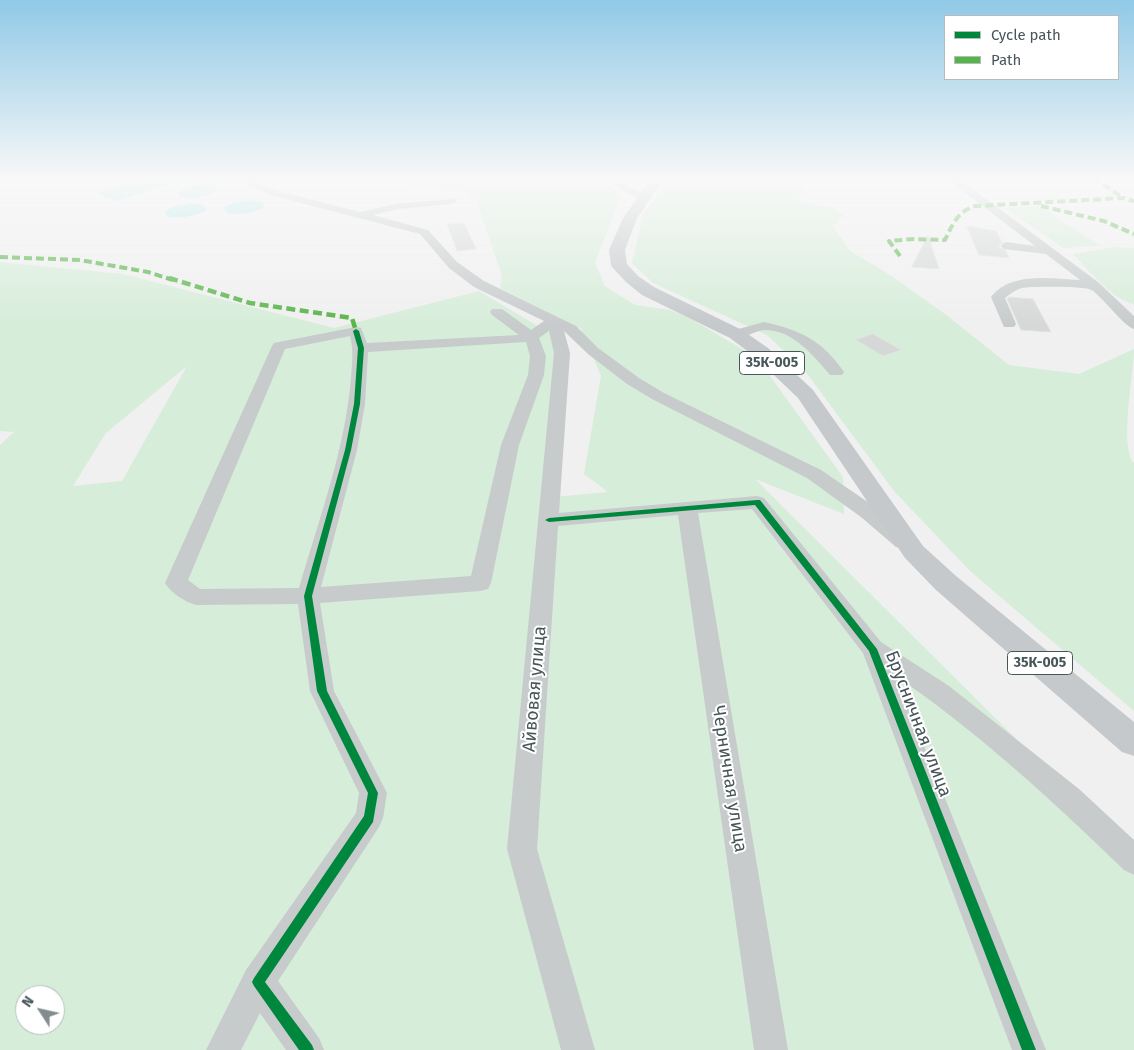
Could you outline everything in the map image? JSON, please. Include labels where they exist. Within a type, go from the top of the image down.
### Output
[{"type":"main road","name":"35К-005","points":[[626,227],[617,250],[619,264],[632,279],[648,291],[736,334],[761,352],[806,394],[914,552],[946,583],[1134,742]]},
{"type":"street","points":[[405,227],[424,232],[453,265],[479,284],[571,329],[593,351],[633,381],[814,474],[868,512],[914,552]]},
{"type":"street","points":[[1019,227],[1122,309],[1134,325]]},
{"type":"street","points":[[1007,246],[1049,251]]},
{"type":"street","points":[[1009,324],[998,297],[1003,291],[1025,283],[1092,284]]},
{"type":"street","points":[[497,312],[531,337],[538,356],[536,375],[510,445],[480,584],[308,596],[196,597],[176,583],[279,346],[358,339],[515,340],[531,337],[554,321]]},
{"type":"street","name":"Айвовая улица","points":[[554,321],[562,353],[522,849],[578,1050]]},
{"type":"street","points":[[736,334],[764,326],[787,332],[813,346],[836,372]]},
{"type":"street","points":[[223,1050],[258,982],[368,818],[373,793],[322,691],[308,596],[348,450],[357,404],[358,339]]},
{"type":"street","name":"Брусничная улица","points":[[687,508],[757,502],[873,649],[1029,1050]]},
{"type":"street","points":[[549,520],[687,508]]},
{"type":"street","name":"Черничная улица","points":[[687,508],[771,1050]]},
{"type":"street","points":[[873,649],[947,699],[1069,798],[1134,860]]},
{"type":"street","points":[[258,982],[307,1050]]},
{"type":"green space","points":[[485,227],[609,227],[595,263],[605,286],[635,305],[670,310],[688,317],[757,358],[843,477],[844,514],[755,479],[1134,856],[1134,1050],[0,1050],[0,445],[14,432],[0,431],[0,262],[123,274],[334,328],[479,291],[558,338],[543,498],[608,492],[584,474],[601,376],[581,329],[500,288],[502,276]],"holes":[[[187,366],[122,481],[73,486],[106,433]]]},
{"type":"green space","points":[[640,227],[834,227],[849,250],[890,275],[945,314],[1009,365],[1079,374],[1134,349],[1127,426],[1130,455],[1134,463],[1134,711],[970,571],[894,491],[805,371],[767,335],[653,283],[632,263]]},
{"type":"green space","points":[[1033,227],[1071,227],[1100,246],[1063,248]]},
{"type":"green space","points":[[1115,247],[1134,248],[1134,304],[1126,302],[1110,291],[1073,254]]},
{"type":"building","points":[[448,227],[466,227],[476,249],[457,251]]},
{"type":"building","points":[[967,227],[996,231],[1002,242],[999,247],[1006,251],[1009,258],[979,255]]},
{"type":"building","points":[[928,235],[939,269],[912,267]]},
{"type":"building","points":[[1009,297],[1033,299],[1051,332],[1021,330],[1007,299]]},
{"type":"building","points":[[873,334],[901,350],[883,356],[856,340]]},
{"type":"marked path","points":[[900,256],[889,241],[914,239],[945,240],[951,227]]},
{"type":"marked path","points":[[1118,227],[1134,234]]},
{"type":"marked path","points":[[0,257],[80,260],[148,272],[250,303],[352,318],[356,331]]},
{"type":"cycle path","points":[[307,1050],[258,982],[369,818],[373,793],[322,691],[308,596],[348,450],[357,404],[361,348],[356,331]]},
{"type":"cycle path","points":[[549,520],[757,502],[873,649],[1029,1050]]}]
